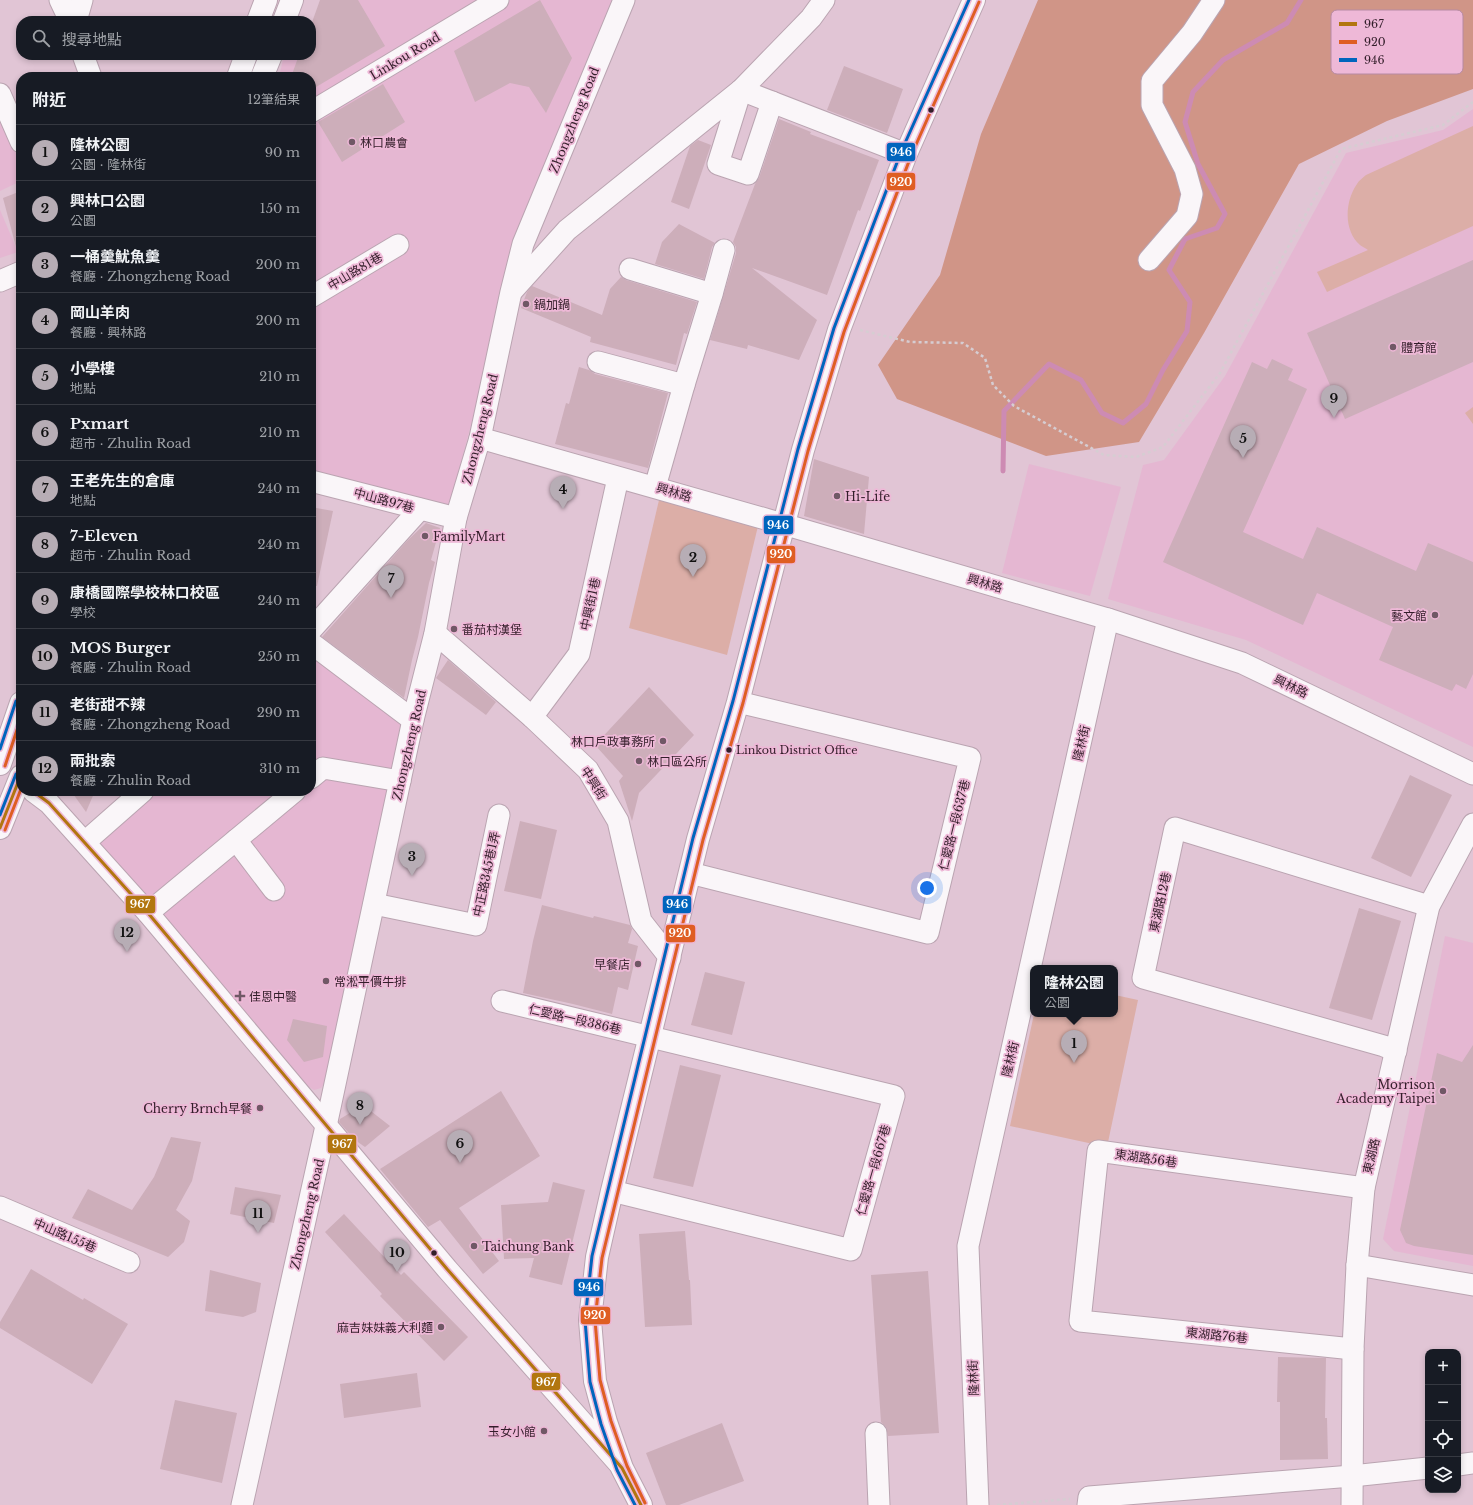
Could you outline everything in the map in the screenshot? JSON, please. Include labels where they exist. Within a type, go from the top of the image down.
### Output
[{"type":"main road","points":[[260,16],[266,0]]},
{"type":"main road","points":[[286,16],[292,0]]},
{"type":"main road","points":[[641,1505],[622,1468],[606,1422],[595,1381],[590,1320],[597,1257],[649,1036],[670,958],[698,840],[738,702],[803,450],[841,325],[906,154],[974,0]]},
{"type":"main road","points":[[240,72],[244,60]]},
{"type":"main road","points":[[264,72],[268,60]]},
{"type":"main road","points":[[0,764],[16,718]]},
{"type":"main road","points":[[0,828],[17,796]]},
{"type":"street","points":[[60,0],[68,16]]},
{"type":"street","points":[[77,16],[82,0]]},
{"type":"street","name":"Linkou Road","points":[[316,109],[498,0]]},
{"type":"street","name":"Zhongzheng Road","points":[[242,1505],[326,1126],[413,720],[435,633],[456,518],[480,438],[511,292],[523,244],[624,0]]},
{"type":"street","points":[[511,292],[567,230],[741,90],[811,18],[824,0]]},
{"type":"street","points":[[1149,260],[1187,216],[1192,194],[1185,169],[1152,105],[1152,81],[1192,33],[1214,0]]},
{"type":"street","points":[[85,60],[89,72]]},
{"type":"street","points":[[741,90],[906,154]]},
{"type":"street","points":[[741,90],[718,164],[748,174],[772,102]]},
{"type":"street","points":[[0,94],[16,131]]},
{"type":"street","name":"中山路81巷","points":[[316,294],[398,245]]},
{"type":"street","points":[[655,487],[724,250]]},
{"type":"street","points":[[630,269],[712,294]]},
{"type":"street","points":[[0,281],[16,274]]},
{"type":"street","points":[[598,362],[684,385]]},
{"type":"street","name":"興林路","points":[[480,438],[618,478],[655,487],[1108,619],[1242,662],[1473,774]]},
{"type":"street","name":"中興街1巷","points":[[532,717],[578,654],[618,478]]},
{"type":"street","name":"中山路97巷","points":[[316,482],[456,518]]},
{"type":"street","points":[[316,624],[420,510]]},
{"type":"street","name":"隆林街","points":[[1031,965],[1108,619]]},
{"type":"street","name":"中興街","points":[[435,633],[532,717],[588,770],[618,821],[641,921],[670,958]]},
{"type":"street","points":[[316,647],[413,720]]},
{"type":"street","name":"仁愛路一段637巷","points":[[690,873],[928,933],[970,758],[738,702]]},
{"type":"street","points":[[0,764],[16,776]]},
{"type":"street","points":[[316,774],[323,768],[400,782]]},
{"type":"street","points":[[41,796],[85,842],[148,913],[452,1275],[622,1468]]},
{"type":"street","points":[[85,842],[137,796]]},
{"type":"street","points":[[148,913],[289,796]]},
{"type":"street","name":"中正路345巷1弄","points":[[374,904],[476,925],[499,815]]},
{"type":"street","name":"東湖路","points":[[1352,1505],[1353,1349],[1357,1265],[1364,1188],[1429,906],[1473,824]]},
{"type":"street","name":"東湖路12巷","points":[[1396,1051],[1384,1046],[1143,978],[1175,828],[1429,906]]},
{"type":"street","points":[[236,840],[274,890]]},
{"type":"street","name":"隆林街","points":[[978,1505],[968,1246],[1030,968]]},
{"type":"street","name":"仁愛路一段386巷","points":[[502,1001],[649,1036]]},
{"type":"street","name":"仁愛路一段667巷","points":[[612,1191],[851,1250],[894,1096],[649,1036]]},
{"type":"street","name":"東湖路56巷","points":[[1080,1321],[1098,1151],[1364,1188]]},
{"type":"street","name":"中山路155巷","points":[[0,1207],[129,1262]]},
{"type":"street","points":[[1357,1265],[1473,1285]]},
{"type":"street","name":"東湖路76巷","points":[[1080,1321],[1353,1349]]},
{"type":"street","points":[[876,1433],[879,1505]]},
{"type":"street","points":[[1461,1465],[1473,1463]]},
{"type":"street","points":[[1089,1501],[1128,1499],[1425,1468]]},
{"type":"path","points":[[841,325],[910,342],[963,343],[985,358],[993,385],[1014,406],[1104,455],[1136,458],[1163,447],[1220,373],[1341,149],[1443,125],[1473,102]]},
{"type":"path","points":[[995,1505],[1089,1501]]},
{"type":"shaded area","points":[[347,0],[621,0],[524,227],[449,507],[316,472],[316,72],[280,72],[283,60],[316,60],[316,22]]},
{"type":"shaded area","points":[[1038,0],[1473,0],[1473,89],[1387,121],[1299,164],[1204,333],[1139,442],[1046,456],[897,399],[878,365],[940,275],[981,134]]},
{"type":"shaded area","points":[[1473,109],[1473,747],[1246,640],[1108,599],[1143,465],[1164,460],[1225,376],[1346,153],[1443,130]]},
{"type":"shaded area","points":[[0,115],[16,154],[16,183],[0,191]]},
{"type":"shaded area","points":[[1473,126],[1473,226],[1327,292],[1317,272],[1368,250],[1354,239],[1348,224],[1348,207],[1350,199],[1359,181],[1366,175]]},
{"type":"shaded area","points":[[0,210],[16,247],[16,253],[0,258]]},
{"type":"shaded area","points":[[1473,407],[1473,424],[1465,413]]},
{"type":"shaded area","points":[[1029,464],[1121,487],[1090,596],[1002,573]]},
{"type":"shaded area","points":[[659,500],[758,526],[727,655],[629,628]]},
{"type":"shaded area","points":[[316,658],[405,724],[391,773],[316,767]]},
{"type":"shaded area","points":[[323,775],[390,788],[325,1082],[321,1088],[314,1090],[303,1083],[158,912],[298,796],[316,796],[316,781]]},
{"type":"shaded area","points":[[149,796],[276,796],[149,901],[99,843]]},
{"type":"shaded area","name":"Morrison Academy Taipei","points":[[1445,936],[1473,943],[1473,1266],[1394,1251],[1383,1239]]},
{"type":"shaded area","points":[[1118,996],[1138,1000],[1107,1147],[1010,1126],[1033,1017],[1118,1017]]},
{"type":"building","points":[[320,0],[358,0],[385,46],[316,87],[316,72],[293,72],[297,60],[316,60],[316,16],[314,16]]},
{"type":"building","points":[[540,0],[572,58],[546,113],[529,87],[510,83],[475,102],[454,51]]},
{"type":"building","points":[[844,66],[903,89],[887,133],[827,110]]},
{"type":"building","name":"林口農會","points":[[383,84],[405,122],[342,162],[318,122]]},
{"type":"building","points":[[779,119],[811,132],[810,134],[879,160],[860,211],[858,210],[827,295],[752,268],[817,320],[799,360],[748,345],[747,349],[710,340],[736,253],[736,247],[733,242],[755,184],[759,178]]},
{"type":"building","points":[[698,140],[711,145],[689,209],[671,202],[690,146]]},
{"type":"building","points":[[16,193],[16,247],[3,198]]},
{"type":"building","points":[[679,224],[715,243],[712,247],[704,279],[655,264],[662,242]]},
{"type":"building","name":"體育館","points":[[1473,260],[1473,362],[1345,419],[1307,333]]},
{"type":"building","points":[[621,277],[626,280],[697,302],[687,334],[684,333],[676,365],[590,342],[591,337],[521,308],[527,292],[532,286],[602,315],[610,289]]},
{"type":"building","points":[[1272,359],[1293,369],[1288,380],[1307,389],[1243,532],[1303,559],[1317,527],[1416,571],[1428,543],[1473,562],[1473,674],[1466,689],[1456,684],[1452,691],[1379,660],[1393,627],[1317,593],[1303,625],[1163,562],[1252,362],[1267,369]]},
{"type":"building","points":[[579,367],[589,370],[595,374],[668,393],[648,468],[555,444],[566,403],[569,404]]},
{"type":"building","name":"Hi-Life","points":[[814,459],[869,477],[864,534],[804,516]]},
{"type":"building","points":[[316,508],[333,511],[316,586]]},
{"type":"building","points":[[426,523],[440,528],[431,560],[435,562],[404,698],[322,637],[407,541]]},
{"type":"building","points":[[448,660],[496,702],[486,715],[436,678]]},
{"type":"building","name":"林口區公所","points":[[649,687],[694,735],[639,793],[632,821],[619,781],[623,776],[595,745]]},
{"type":"building","points":[[1410,775],[1452,795],[1411,877],[1371,858]]},
{"type":"building","points":[[75,796],[93,796],[86,812]]},
{"type":"building","points":[[520,821],[557,830],[541,899],[504,891]]},
{"type":"building","points":[[542,905],[593,918],[594,916],[630,925],[632,929],[628,943],[638,946],[628,990],[618,987],[612,1014],[523,993]]},
{"type":"building","points":[[1359,908],[1401,921],[1372,1020],[1329,1008]]},
{"type":"building","points":[[705,972],[745,982],[732,1035],[691,1025]]},
{"type":"building","points":[[293,1019],[327,1026],[323,1057],[304,1062],[287,1040]]},
{"type":"building","points":[[1473,1045],[1473,1255],[1414,1246],[1406,1243],[1400,1230],[1437,1053],[1462,1062]]},
{"type":"building","points":[[680,1065],[721,1075],[693,1187],[653,1178]]},
{"type":"building","points":[[501,1091],[540,1156],[459,1208],[499,1261],[483,1274],[440,1220],[428,1227],[380,1169]]},
{"type":"building","points":[[363,1105],[390,1126],[365,1147],[355,1140],[339,1122],[340,1119]]},
{"type":"building","points":[[171,1137],[201,1142],[192,1181],[176,1210],[190,1221],[184,1242],[168,1257],[72,1218],[88,1189],[132,1210],[154,1177]]},
{"type":"building","points":[[553,1182],[585,1190],[562,1285],[529,1277],[534,1258],[504,1259],[501,1205],[548,1202]]},
{"type":"building","points":[[235,1187],[281,1195],[274,1223],[230,1214]]},
{"type":"building","points":[[344,1214],[401,1275],[404,1272],[468,1337],[444,1361],[380,1296],[382,1294],[325,1232]]},
{"type":"building","points":[[685,1231],[690,1280],[692,1325],[645,1327],[639,1234]]},
{"type":"building","points":[[31,1269],[83,1300],[84,1298],[128,1324],[92,1384],[0,1328],[0,1322]]},
{"type":"building","points":[[210,1270],[261,1283],[256,1312],[243,1317],[205,1311]]},
{"type":"building","points":[[928,1271],[939,1433],[888,1436],[886,1427],[881,1422],[871,1275]]},
{"type":"building","points":[[1278,1357],[1326,1358],[1325,1418],[1327,1418],[1328,1459],[1280,1460],[1280,1402],[1277,1402]]},
{"type":"building","points":[[417,1373],[421,1407],[344,1418],[340,1384]]},
{"type":"building","points":[[175,1400],[237,1413],[222,1483],[160,1469]]},
{"type":"building","points":[[722,1423],[744,1481],[679,1505],[666,1505],[646,1453]]},
{"type":"waterway","points":[[1003,471],[1004,411],[1049,364],[1081,380],[1102,413],[1123,423],[1146,404],[1163,370],[1187,331],[1190,302],[1169,270],[1185,239],[1217,228],[1225,214],[1198,164],[1185,122],[1193,92],[1223,60],[1287,23],[1301,0]]},
{"type":"transit line","name":"946","points":[[635,1505],[617,1470],[601,1424],[590,1382],[585,1320],[592,1256],[693,838],[733,701],[798,449],[834,328],[901,152],[969,0]]},
{"type":"transit line","name":"920","points":[[645,1503],[627,1466],[611,1421],[600,1380],[595,1320],[602,1258],[703,840],[743,703],[808,451],[844,332],[911,156],[979,2]]},
{"type":"transit line","name":"946","points":[[0,749],[16,701]]},
{"type":"transit line","name":"920","points":[[5,766],[16,733]]},
{"type":"transit line","name":"946","points":[[0,815],[16,774]]},
{"type":"transit line","name":"967","points":[[0,828],[16,788]]},
{"type":"transit line","name":"920","points":[[5,830],[18,796]]},
{"type":"transit line","name":"967","points":[[40,796],[49,803],[148,913],[447,1269],[622,1468],[641,1505]]},
{"type":"place","name":"林口農會","points":[[352,142]]},
{"type":"place","name":"鍋加鍋","points":[[526,304]]},
{"type":"place","name":"體育館","points":[[1393,347]]},
{"type":"place","name":"康橋國際學校林口校區","points":[[1334,418]]},
{"type":"place","name":"小學樓","points":[[1243,458]]},
{"type":"place","name":"Hi-Life","points":[[837,496]]},
{"type":"place","name":"岡山羊肉","points":[[563,509]]},
{"type":"place","name":"FamilyMart","points":[[425,536]]},
{"type":"place","name":"興林口公園","points":[[693,577]]},
{"type":"place","name":"王老先生的倉庫","points":[[391,598]]},
{"type":"place","name":"藝文館","points":[[1435,615]]},
{"type":"place","name":"番茄村漢堡","points":[[454,629]]},
{"type":"place","name":"林口戶政事務所","points":[[663,741]]},
{"type":"place","name":"Linkou District Office","points":[[729,750]]},
{"type":"place","name":"林口區公所","points":[[639,761]]},
{"type":"place","name":"一桶羹魷魚羹","points":[[412,876]]},
{"type":"place","name":"兩批索","points":[[127,952]]},
{"type":"place","name":"早餐店","points":[[638,964]]},
{"type":"place","name":"常淞平價牛排","points":[[326,981]]},
{"type":"place","name":"佳恩中醫","points":[[240,996]]},
{"type":"place","name":"隆林公園","points":[[1074,1063]]},
{"type":"place","name":"Morrison Academy Taipei","points":[[1443,1091]]},
{"type":"place","name":"Cherry Brnch早餐","points":[[260,1108]]},
{"type":"place","name":"7-Eleven","points":[[360,1125]]},
{"type":"place","name":"Pxmart","points":[[460,1163]]},
{"type":"place","name":"老街甜不辣","points":[[258,1233]]},
{"type":"place","name":"Taichung Bank","points":[[474,1246]]},
{"type":"place","name":"MOS Burger","points":[[397,1272]]},
{"type":"place","name":"麻吉妹妹義大利麵","points":[[441,1327]]},
{"type":"place","name":"玉女小館","points":[[544,1431]]}]
